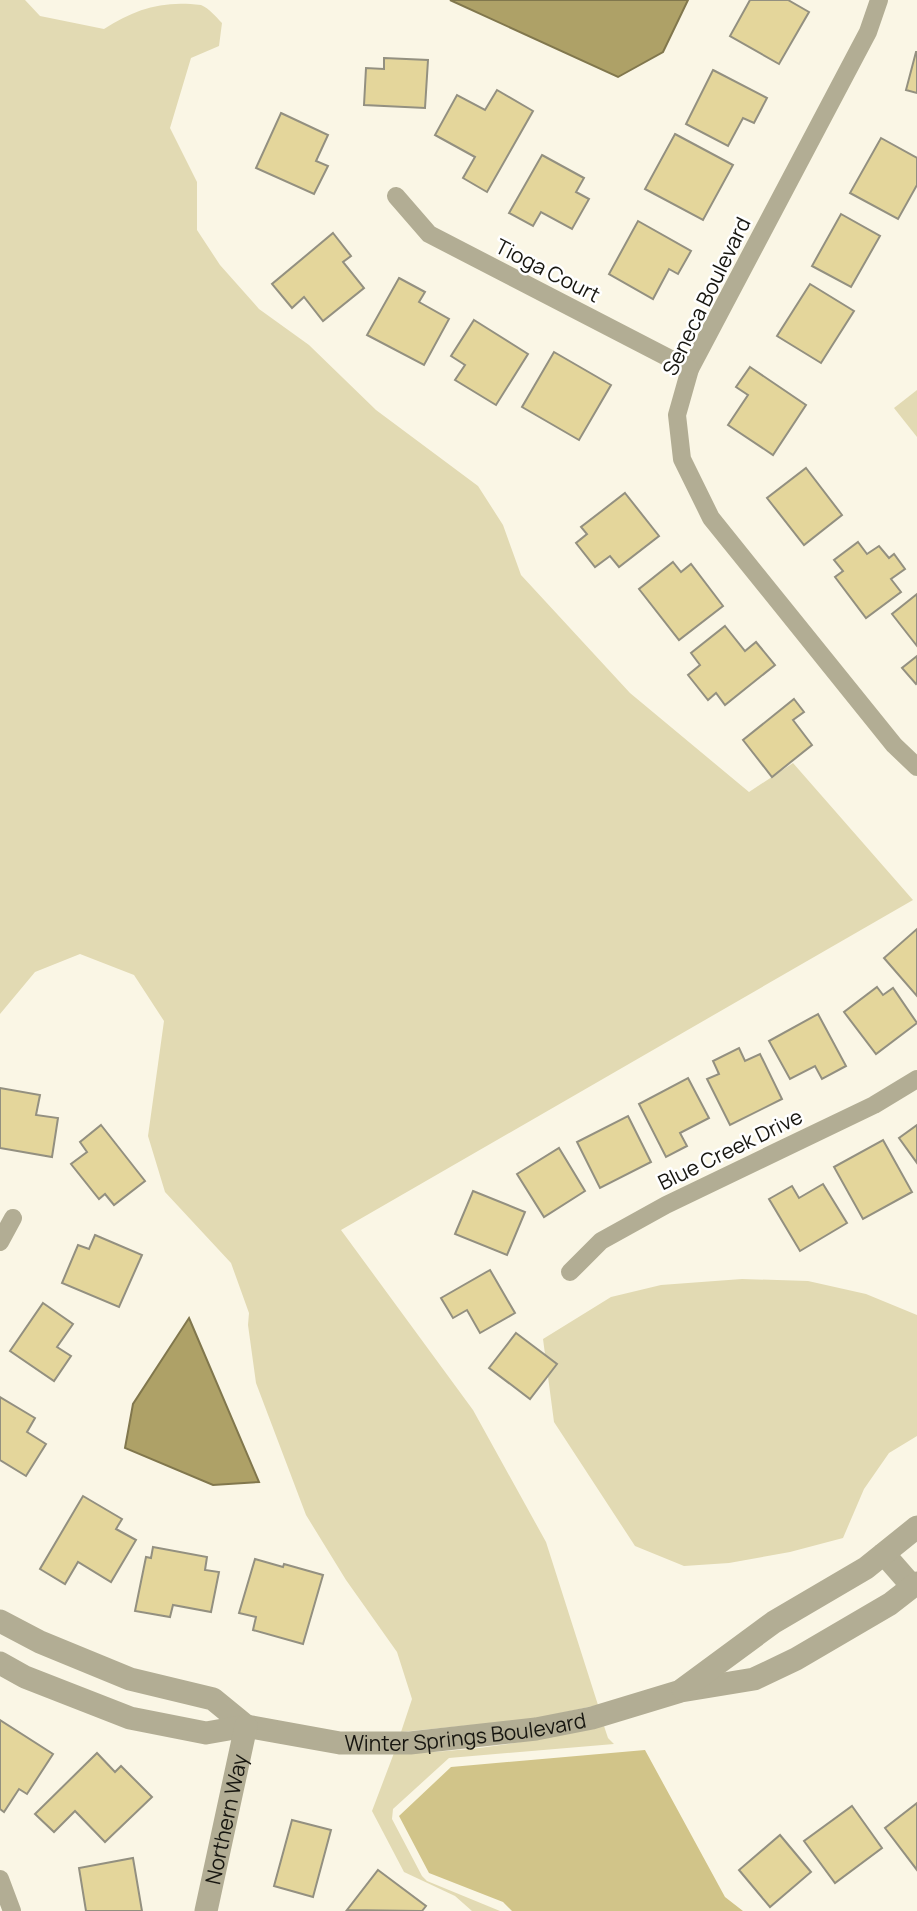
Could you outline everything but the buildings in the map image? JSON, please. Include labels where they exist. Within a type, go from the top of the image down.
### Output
[{"type":"street","name":"Seneca Boulevard","points":[[879,0],[868,32],[690,369],[677,415],[682,459],[711,518],[894,745],[917,767]]},
{"type":"street","name":"Tioga Court","points":[[396,197],[429,234],[690,369]]},
{"type":"street","name":"Blue Creek Drive","points":[[570,1272],[601,1241],[666,1205],[874,1105],[917,1079]]},
{"type":"street","points":[[0,1242],[13,1218]]},
{"type":"street","name":"Winter Springs Boulevard","points":[[681,1691],[774,1622],[866,1568],[917,1527]]},
{"type":"street","points":[[884,1554],[915,1584]]},
{"type":"street","name":"Winter Springs Boulevard","points":[[0,1663],[25,1677],[130,1718],[206,1733],[246,1726],[340,1743],[410,1743],[457,1739],[536,1730],[592,1718],[681,1691],[754,1679],[796,1659],[890,1604],[915,1584]]},
{"type":"street","name":"Winter Springs Boulevard","points":[[0,1621],[40,1642],[131,1679],[213,1699],[246,1726]]},
{"type":"street","name":"Northern Way","points":[[206,1911],[246,1726]]},
{"type":"street","points":[[0,1878],[12,1911]]},
{"type":"shaded area","points":[[0,0],[25,0],[40,16],[104,29],[138,11],[161,5],[187,4],[207,8],[222,23],[219,46],[191,58],[170,128],[197,182],[197,230],[220,265],[259,309],[309,345],[376,410],[478,486],[503,525],[521,575],[630,693],[749,792],[793,763],[913,900],[341,1230],[473,1410],[546,1542],[598,1705],[533,1719],[401,1732],[412,1699],[397,1652],[346,1580],[306,1515],[256,1383],[248,1325],[249,1313],[231,1263],[165,1192],[148,1136],[164,1021],[134,975],[80,954],[35,972],[0,1014]]},
{"type":"shaded area","points":[[450,0],[688,0],[663,52],[618,77]]},
{"type":"shaded area","points":[[917,390],[917,437],[894,408]]},
{"type":"shaded area","points":[[742,1279],[808,1281],[866,1294],[917,1315],[917,1436],[889,1453],[864,1489],[843,1538],[790,1552],[729,1563],[684,1566],[635,1546],[554,1422],[543,1339],[611,1297],[661,1285]]},
{"type":"shaded area","points":[[189,1318],[259,1482],[213,1485],[125,1448],[133,1404]]},
{"type":"shaded area","points":[[604,1726],[608,1738],[614,1744],[449,1758],[393,1809],[392,1819],[427,1881],[500,1911],[472,1911],[455,1896],[404,1872],[372,1811],[394,1753],[500,1745]]},
{"type":"shaded area","points":[[645,1750],[725,1897],[743,1911],[512,1911],[503,1902],[429,1873],[399,1816],[451,1767]]}]
